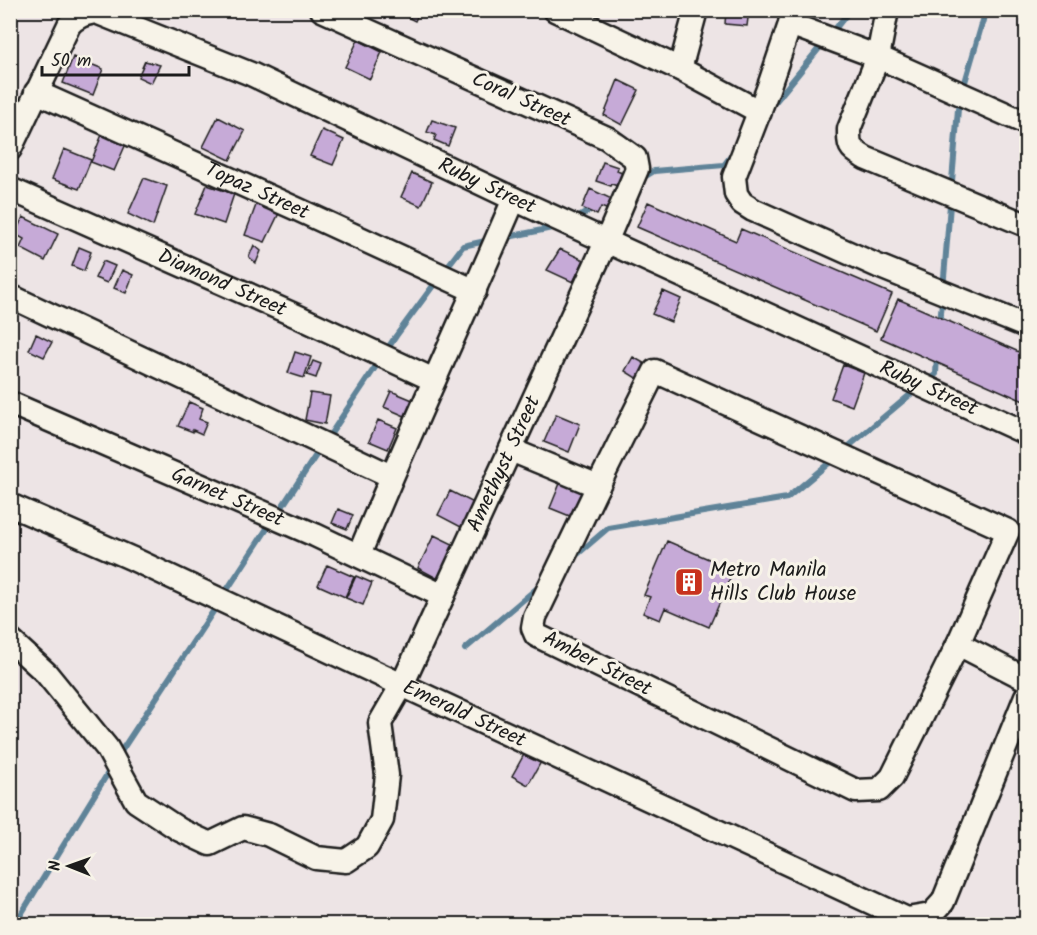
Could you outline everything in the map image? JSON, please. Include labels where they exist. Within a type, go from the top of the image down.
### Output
[{"type":"street","name":"Coral Street","points":[[322,10],[607,138],[635,158],[637,170],[606,242]]},
{"type":"street","points":[[555,10],[680,69],[760,112]]},
{"type":"street","points":[[680,69],[696,10]]},
{"type":"street","points":[[888,10],[878,57],[849,129],[849,142],[852,149],[865,158],[1026,225]]},
{"type":"street","name":"Ruby Street","points":[[10,149],[69,25],[83,14],[96,12],[251,74],[514,200],[1026,433]]},
{"type":"street","points":[[1026,123],[791,17],[760,112],[734,177],[736,194],[742,203],[753,210],[878,266],[1026,326]]},
{"type":"street","name":"Topaz Street","points":[[36,92],[474,291]]},
{"type":"street","name":"Diamond Street","points":[[10,189],[299,317],[434,380]]},
{"type":"street","points":[[358,555],[514,200]]},
{"type":"street","name":"Amethyst Street","points":[[10,640],[46,673],[107,748],[136,801],[180,830],[210,844],[243,828],[269,835],[316,858],[346,861],[367,847],[382,820],[387,775],[380,723],[402,685],[606,242]]},
{"type":"street","points":[[10,296],[391,476]]},
{"type":"street","name":"Amber Street","points":[[655,371],[1008,531],[958,644],[892,777],[879,790],[856,791],[536,635],[533,628],[535,617],[597,486],[655,371]]},
{"type":"street","name":"Garnet Street","points":[[10,402],[315,535],[443,596]]},
{"type":"street","points":[[511,450],[597,486]]},
{"type":"street","name":"Emerald Street","points":[[10,505],[133,559],[907,919],[931,915],[943,902],[1026,696]]},
{"type":"street","points":[[958,644],[1026,679]]},
{"type":"building","points":[[393,10],[420,10],[415,21]]},
{"type":"building","points":[[726,10],[749,10],[747,26],[725,24]]},
{"type":"building","points":[[358,40],[382,52],[370,79],[345,67]]},
{"type":"building","points":[[73,57],[103,69],[93,95],[63,83]]},
{"type":"building","points":[[145,61],[160,65],[151,83],[138,77]]},
{"type":"building","points":[[618,80],[639,90],[622,125],[604,115]]},
{"type":"building","points":[[218,117],[245,131],[230,160],[203,147]]},
{"type":"building","points":[[432,120],[455,128],[448,146],[434,140],[436,135],[427,132]]},
{"type":"building","points":[[105,127],[129,137],[114,171],[91,162]]},
{"type":"building","points":[[322,130],[344,140],[333,165],[310,156]]},
{"type":"building","points":[[64,149],[91,160],[79,189],[52,179]]},
{"type":"building","points":[[603,162],[618,167],[617,171],[627,175],[622,188],[596,181]]},
{"type":"building","points":[[412,173],[432,182],[421,206],[401,197]]},
{"type":"building","points":[[144,178],[167,186],[153,226],[128,214]]},
{"type":"building","points":[[207,185],[234,194],[224,224],[195,214]]},
{"type":"building","points":[[590,189],[616,201],[611,211],[601,207],[597,215],[582,208]]},
{"type":"building","points":[[259,197],[281,209],[265,242],[245,235]]},
{"type":"building","points":[[648,202],[736,241],[741,229],[892,294],[876,331],[637,227]]},
{"type":"building","points":[[23,217],[58,234],[45,261],[20,248],[24,239],[15,234]]},
{"type":"building","points":[[254,245],[261,251],[256,263],[249,257]]},
{"type":"building","points":[[79,247],[91,252],[84,271],[72,266]]},
{"type":"building","points":[[560,249],[584,260],[573,282],[547,270]]},
{"type":"building","points":[[103,261],[115,266],[107,283],[95,278]]},
{"type":"building","points":[[122,270],[133,275],[126,293],[114,288]]},
{"type":"building","points":[[663,291],[681,299],[671,322],[652,314]]},
{"type":"building","points":[[898,299],[1026,355],[1026,402],[881,338]]},
{"type":"building","points":[[36,334],[52,342],[44,357],[29,350]]},
{"type":"building","points":[[295,352],[311,357],[304,378],[288,373]]},
{"type":"building","points":[[633,357],[649,366],[641,381],[625,371]]},
{"type":"building","points":[[313,361],[321,364],[316,378],[307,375]]},
{"type":"building","points":[[843,365],[864,373],[852,406],[831,398]]},
{"type":"building","points":[[391,391],[422,404],[414,420],[384,407]]},
{"type":"building","points":[[310,393],[330,396],[325,424],[305,420]]},
{"type":"building","points":[[189,402],[203,408],[199,419],[207,422],[202,434],[178,426]]},
{"type":"building","points":[[556,414],[580,424],[569,452],[544,442]]},
{"type":"building","points":[[378,420],[397,428],[388,449],[369,441]]},
{"type":"building","points":[[563,476],[590,487],[577,519],[550,508]]},
{"type":"building","points":[[450,491],[474,503],[461,527],[438,515]]},
{"type":"building","points":[[338,509],[353,515],[347,529],[332,523]]},
{"type":"building","points":[[434,535],[461,548],[444,582],[418,568]]},
{"type":"building","name":"Metro Manila Hills Club House","points":[[667,541],[734,570],[709,627],[665,608],[660,620],[643,613],[650,597],[644,595]]},
{"type":"building","points":[[327,565],[354,577],[345,597],[318,585]]},
{"type":"building","points":[[356,576],[372,583],[363,605],[346,598]]},
{"type":"building","points":[[526,751],[542,760],[528,785],[512,776]]},
{"type":"waterway","points":[[832,33],[850,10]]},
{"type":"waterway","points":[[963,89],[986,10]]},
{"type":"waterway","points":[[771,107],[825,41]]},
{"type":"waterway","points":[[940,325],[960,99]]},
{"type":"waterway","points":[[641,179],[654,171],[724,165],[734,152]]},
{"type":"waterway","points":[[575,219],[594,208]]},
{"type":"waterway","points":[[503,238],[557,227]]},
{"type":"waterway","points":[[444,271],[463,246],[490,240]]},
{"type":"waterway","points":[[326,441],[396,336],[438,279]]},
{"type":"waterway","points":[[925,383],[936,374],[937,356]]},
{"type":"waterway","points":[[842,452],[917,389]]},
{"type":"waterway","points":[[278,513],[320,449]]},
{"type":"waterway","points":[[573,558],[608,528],[787,498],[835,458]]},
{"type":"waterway","points":[[223,596],[272,521]]},
{"type":"waterway","points":[[465,649],[542,584]]},
{"type":"waterway","points":[[118,756],[218,604]]},
{"type":"waterway","points":[[15,924],[111,768]]},
{"type":"place","name":"Metro Manila Hills Club House","points":[[689,582]]}]
